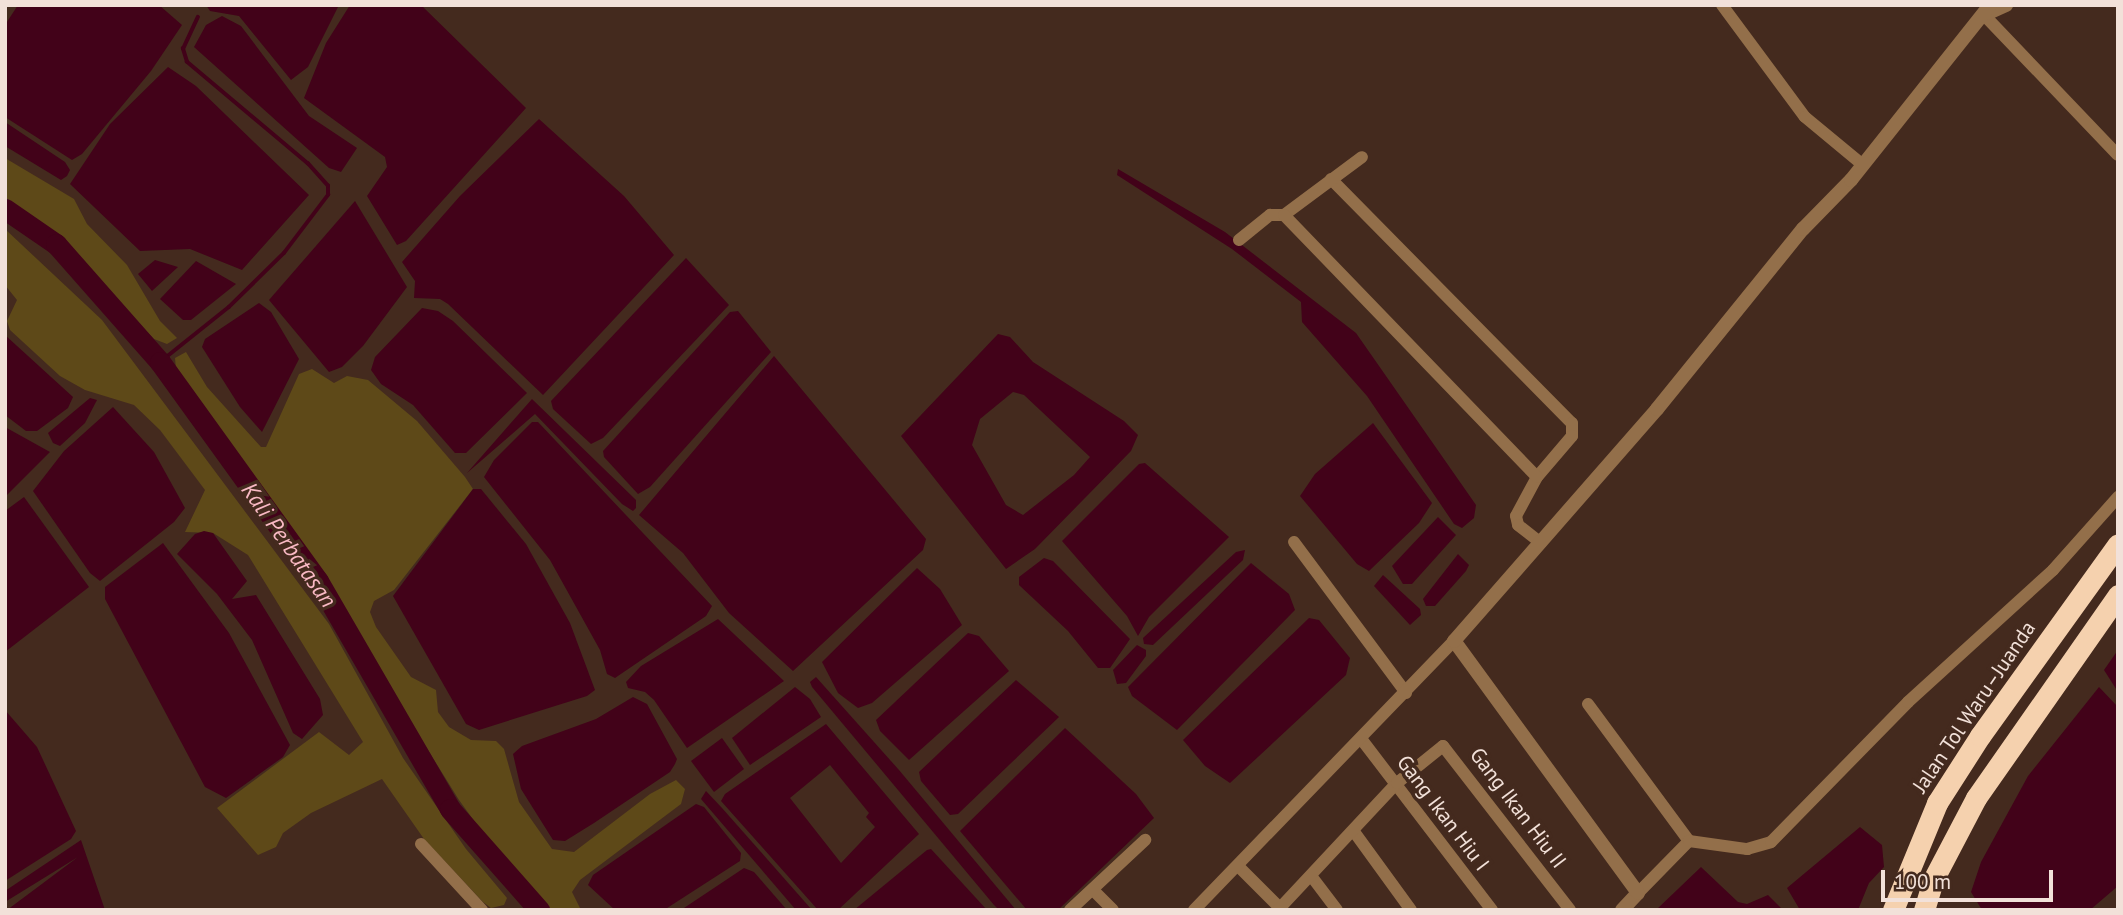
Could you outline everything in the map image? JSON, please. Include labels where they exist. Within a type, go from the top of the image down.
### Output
[{"type":"highway","name":"Jalan Tol Waru–Juanda","points":[[1893,910],[1937,803],[1980,736],[2118,544]]},
{"type":"highway","points":[[1924,910],[1933,880],[1976,798],[2118,595]]},
{"type":"street","points":[[1194,910],[1239,867],[1454,642],[1541,543],[1803,229],[1863,166],[1988,11],[2006,5]]},
{"type":"street","points":[[1727,8],[1805,117],[1863,166]]},
{"type":"street","points":[[1988,11],[2118,155]]},
{"type":"street","points":[[1239,240],[1270,215],[1284,215],[1362,158]]},
{"type":"street","points":[[1331,179],[1572,423],[1572,436],[1537,477],[1516,516],[1522,529],[1541,543]]},
{"type":"street","points":[[1284,215],[1537,477]]},
{"type":"street","points":[[1588,705],[1689,841],[1747,849],[1771,842],[1898,711],[2053,570],[2118,497]]},
{"type":"street","points":[[1294,542],[1392,678],[1406,693]]},
{"type":"street","points":[[1454,642],[1638,893]]},
{"type":"street","name":"Gang Ikan Hiu I","points":[[1362,740],[1492,910]]},
{"type":"street","name":"Gang Ikan Hiu II","points":[[1397,783],[1444,746],[1450,750],[1570,910]]},
{"type":"street","points":[[1239,867],[1278,907],[1312,877],[1397,783]]},
{"type":"street","points":[[1354,833],[1411,910]]},
{"type":"street","points":[[1070,910],[1145,840]]},
{"type":"street","points":[[1622,910],[1689,841]]},
{"type":"street","points":[[421,844],[482,910]]},
{"type":"street","points":[[1312,877],[1337,910]]},
{"type":"street","points":[[1093,890],[1113,910]]},
{"type":"shaded area","points":[[18,5],[159,5],[182,25],[151,71],[82,154],[72,160],[5,117],[5,25]]},
{"type":"shaded area","points":[[206,5],[339,5],[308,67],[291,80],[239,16],[210,11]]},
{"type":"shaded area","points":[[350,5],[421,5],[526,108],[406,241],[397,245],[367,196],[387,167],[385,157],[304,98],[326,43]]},
{"type":"shaded area","points":[[222,16],[241,26],[309,116],[357,148],[341,172],[329,168],[194,47],[206,25]]},
{"type":"shaded area","points":[[168,67],[196,86],[309,195],[242,270],[190,249],[140,251],[70,184],[110,124]]},
{"type":"shaded area","points":[[539,119],[624,196],[674,255],[543,395],[448,304],[440,299],[414,298],[415,281],[402,262],[460,196]]},
{"type":"shaded area","points":[[5,122],[65,162],[70,170],[67,176],[61,180],[5,146]]},
{"type":"shaded area","points":[[5,158],[74,199],[87,224],[127,265],[160,321],[177,338],[167,344],[154,339],[63,244],[5,197]]},
{"type":"shaded area","points":[[1118,169],[1225,232],[1356,333],[1476,505],[1474,518],[1462,528],[1454,524],[1367,396],[1302,322],[1301,302],[1232,249],[1117,175]]},
{"type":"shaded area","points":[[355,201],[407,287],[363,346],[342,367],[329,372],[269,300]]},
{"type":"shaded area","points":[[5,229],[102,320],[329,624],[403,758],[466,849],[507,898],[504,905],[491,908],[483,902],[424,839],[382,779],[311,813],[283,833],[276,847],[258,855],[217,808],[319,732],[349,755],[363,742],[248,555],[213,533],[185,532],[205,490],[160,430],[134,405],[85,390],[60,376],[10,330],[7,321],[17,300],[5,285]]},
{"type":"shaded area","points":[[686,258],[729,305],[603,438],[591,444],[553,409],[551,401]]},
{"type":"shaded area","points":[[155,260],[178,267],[152,291],[138,274]]},
{"type":"shaded area","points":[[196,261],[236,284],[191,320],[183,320],[160,299]]},
{"type":"shaded area","points":[[259,303],[271,312],[299,359],[262,432],[240,407],[202,347],[205,339]]},
{"type":"shaded area","points":[[422,308],[438,311],[453,321],[527,393],[466,453],[455,453],[413,405],[381,384],[371,370],[375,357]]},
{"type":"shaded area","points":[[738,311],[771,352],[650,487],[638,494],[604,457],[603,451],[730,312]]},
{"type":"shaded area","points":[[998,334],[1010,337],[1033,362],[1124,421],[1138,435],[1131,451],[1035,549],[1006,569],[901,436]],"holes":[[[1013,392],[1024,395],[1090,457],[1074,475],[1023,515],[1006,505],[972,445],[980,419]]]},
{"type":"shaded area","points":[[5,335],[73,397],[68,408],[37,431],[26,431],[5,415]]},
{"type":"shaded area","points":[[186,352],[207,387],[261,447],[266,447],[299,374],[312,369],[334,383],[347,376],[368,380],[417,421],[465,477],[473,489],[394,590],[374,601],[370,612],[376,627],[411,677],[436,690],[438,712],[449,727],[471,740],[496,741],[504,749],[519,802],[552,849],[574,852],[650,794],[676,780],[685,789],[681,804],[580,880],[572,892],[581,910],[545,910],[519,883],[459,800],[309,559],[176,369],[175,358]]},
{"type":"shaded area","points":[[774,356],[926,539],[923,550],[793,671],[729,613],[683,553],[639,515]]},
{"type":"shaded area","points":[[90,398],[97,400],[85,423],[60,446],[53,443],[48,433]]},
{"type":"shaded area","points":[[532,399],[636,500],[636,508],[633,511],[622,504],[535,414],[467,473]]},
{"type":"shaded area","points":[[113,407],[154,452],[185,508],[174,522],[100,581],[90,573],[33,491],[64,451]]},
{"type":"shaded area","points":[[532,422],[538,422],[712,606],[706,616],[615,678],[607,674],[600,650],[550,560],[484,477],[494,460]]},
{"type":"shaded area","points":[[1373,423],[1432,503],[1419,523],[1369,571],[1357,564],[1300,496],[1315,474]]},
{"type":"shaded area","points":[[5,427],[50,452],[5,497]]},
{"type":"shaded area","points":[[1145,463],[1229,537],[1149,617],[1138,636],[1127,616],[1062,541],[1139,464]]},
{"type":"shaded area","points":[[473,489],[481,489],[526,544],[570,623],[595,690],[587,696],[479,730],[466,724],[393,596]]},
{"type":"shaded area","points":[[24,497],[89,587],[5,652],[5,511]]},
{"type":"shaded area","points":[[1438,517],[1456,535],[1412,584],[1403,584],[1392,566]]},
{"type":"shaded area","points":[[204,531],[213,533],[247,581],[232,599],[256,595],[320,699],[323,715],[302,739],[293,733],[252,640],[217,594],[177,554],[195,534]]},
{"type":"shaded area","points":[[163,543],[229,633],[290,745],[283,757],[226,798],[205,787],[105,599],[105,587]]},
{"type":"shaded area","points":[[1245,550],[1243,560],[1153,645],[1144,644],[1143,638],[1236,552]]},
{"type":"shaded area","points":[[1458,554],[1469,565],[1466,571],[1435,606],[1426,606],[1423,599]]},
{"type":"shaded area","points":[[1044,558],[1053,561],[1130,639],[1110,668],[1098,668],[1068,631],[1019,585],[1019,577]]},
{"type":"shaded area","points":[[1251,563],[1289,594],[1295,610],[1177,730],[1132,696],[1128,687]]},
{"type":"shaded area","points":[[917,568],[940,589],[962,625],[872,703],[858,708],[838,693],[822,662]]},
{"type":"shaded area","points":[[1383,575],[1420,609],[1421,615],[1410,625],[1374,586]]},
{"type":"shaded area","points":[[1309,618],[1319,620],[1350,658],[1346,675],[1230,783],[1205,766],[1183,740]]},
{"type":"shaded area","points":[[718,619],[784,681],[687,748],[654,700],[645,692],[628,688],[626,682],[641,666]]},
{"type":"shaded area","points":[[968,633],[979,636],[1009,671],[909,760],[880,731],[876,720]]},
{"type":"shaded area","points":[[1137,645],[1146,650],[1146,656],[1126,683],[1117,684],[1113,670]]},
{"type":"shaded area","points":[[2118,650],[2118,692],[2104,670]]},
{"type":"shaded area","points":[[816,677],[899,770],[1016,910],[999,910],[994,905],[812,687],[810,682]]},
{"type":"shaded area","points":[[1016,680],[1059,717],[958,814],[950,815],[921,781],[919,772]]},
{"type":"shaded area","points":[[795,687],[810,699],[821,717],[750,765],[732,738]]},
{"type":"shaded area","points":[[2099,687],[2118,707],[2118,886],[2090,910],[1982,910],[1971,892],[1981,862],[2028,776]]},
{"type":"shaded area","points":[[633,697],[647,704],[677,759],[675,764],[670,772],[594,823],[565,841],[553,840],[521,789],[513,754],[522,746],[596,719]]},
{"type":"shaded area","points":[[5,710],[37,747],[76,831],[71,839],[5,881]]},
{"type":"shaded area","points":[[826,724],[919,834],[838,910],[818,910],[721,801],[725,794]],"holes":[[[830,765],[869,813],[866,817],[875,827],[841,863],[790,798]]]},
{"type":"shaded area","points":[[1065,728],[1136,794],[1154,818],[1058,910],[1027,910],[960,831]]},
{"type":"shaded area","points":[[722,738],[744,769],[714,792],[691,761]]},
{"type":"shaded area","points":[[706,791],[812,910],[796,910],[701,799]]},
{"type":"shaded area","points":[[696,804],[704,807],[741,853],[740,861],[664,910],[615,910],[588,885],[593,875]]},
{"type":"shaded area","points":[[1860,827],[1882,845],[1884,867],[1869,883],[1858,910],[1800,910],[1787,888]]},
{"type":"shaded area","points":[[81,840],[105,910],[7,910],[78,857],[5,902],[5,891]]},
{"type":"shaded area","points":[[931,849],[987,910],[854,910],[927,850]]},
{"type":"shaded area","points":[[1701,867],[1738,902],[1747,904],[1768,895],[1783,910],[1656,910]]},
{"type":"shaded area","points":[[744,868],[754,872],[787,910],[681,910]]},
{"type":"waterway","points":[[160,362],[229,307],[284,253],[328,195],[328,186],[308,164],[187,62],[183,49],[198,17]]},
{"type":"waterway","name":"Kali Perbatasan","points":[[5,209],[56,244],[160,362],[318,581],[450,809],[539,910]]}]
